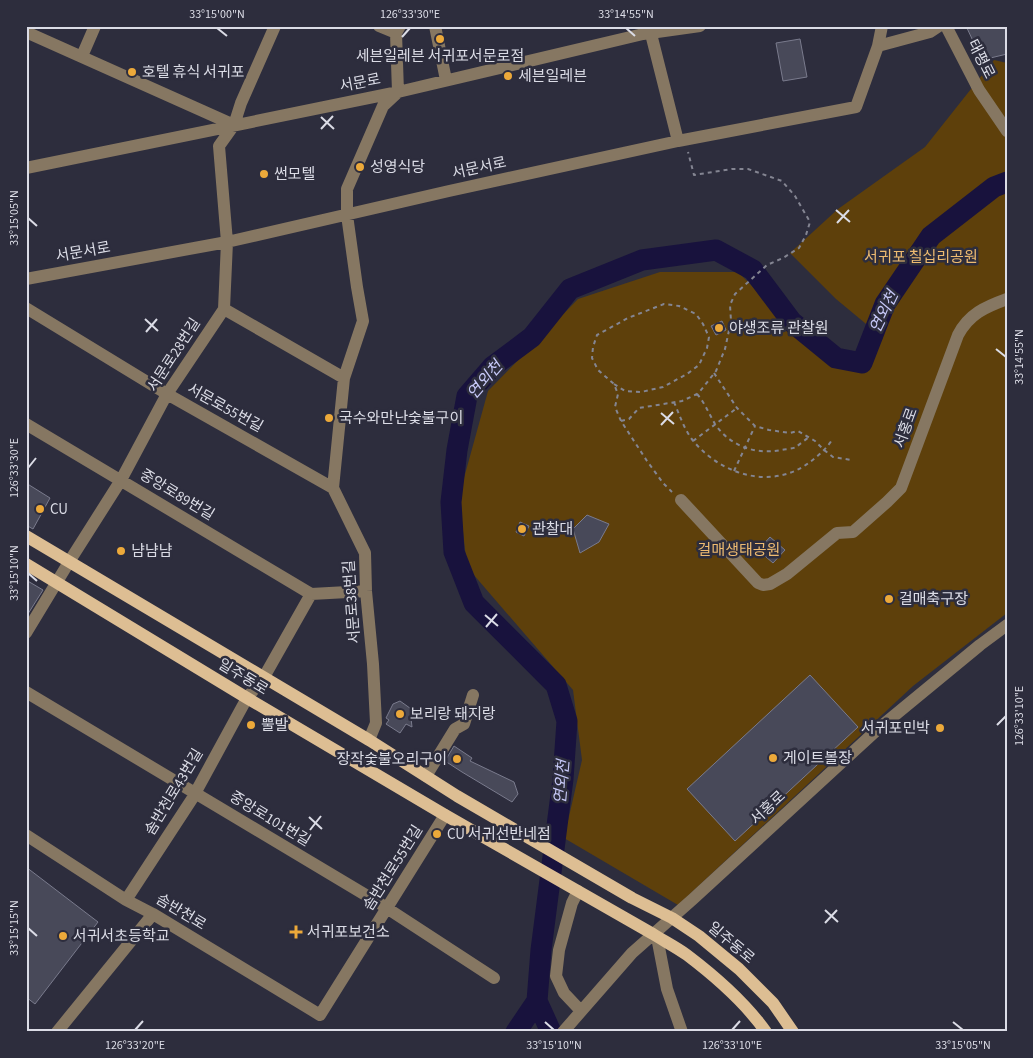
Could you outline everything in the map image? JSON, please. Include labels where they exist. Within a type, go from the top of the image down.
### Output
[{"type":"main road","name":"일주동로","points":[[26,536],[369,740],[457,796],[632,898],[672,918],[699,936],[739,969],[773,1003],[793,1032]]},
{"type":"main road","name":"일주동로","points":[[26,564],[246,698],[655,936]]},
{"type":"main road","points":[[655,936],[686,954],[724,986],[756,1018],[766,1032]]},
{"type":"street","points":[[82,56],[95,26]]},
{"type":"street","points":[[275,26],[241,103],[234,125],[219,146],[227,242],[224,309],[344,378]]},
{"type":"street","points":[[333,488],[344,378],[363,321],[347,215],[348,189],[382,106],[398,92],[398,30],[379,26]]},
{"type":"street","points":[[435,26],[446,80]]},
{"type":"street","name":"서문로","points":[[26,168],[398,92],[650,29],[700,26]]},
{"type":"street","name":"서문서로","points":[[26,279],[227,242],[681,140],[856,107],[878,46],[882,26]]},
{"type":"street","points":[[878,46],[930,32],[938,26]]},
{"type":"street","name":"태평로","points":[[946,26],[979,90],[1007,131]]},
{"type":"street","points":[[650,29],[681,140]]},
{"type":"street","points":[[26,32],[234,125]]},
{"type":"street","name":"서홍로","points":[[681,500],[758,583],[763,585],[770,584],[787,574],[837,532],[852,532],[901,488],[963,325],[975,313],[1007,299]]},
{"type":"street","name":"서문로55번길","points":[[26,308],[167,394],[333,488]]},
{"type":"street","name":"서문로28번길","points":[[26,633],[121,480],[167,394],[224,309]]},
{"type":"street","name":"중앙로89번길","points":[[26,424],[312,594]]},
{"type":"street","name":"서문로38번길","points":[[333,488],[365,553],[376,723],[369,740]]},
{"type":"street","points":[[264,677],[312,594],[366,591]]},
{"type":"street","name":"서홍로","points":[[564,1030],[632,953],[655,936],[672,918],[878,729],[1007,625]]},
{"type":"street","name":"솜반천로43번길","points":[[126,900],[195,793],[246,698],[264,677]]},
{"type":"street","name":"중앙로101번길","points":[[26,692],[387,908],[494,978]]},
{"type":"street","points":[[426,776],[455,729],[464,724],[473,696]]},
{"type":"street","name":"솜반천로55번길","points":[[320,1015],[445,815]]},
{"type":"street","name":"솜반천로","points":[[26,835],[126,900],[153,914],[320,1015]]},
{"type":"street","points":[[578,892],[572,903],[559,950],[556,976],[564,993],[581,1011]]},
{"type":"street","points":[[58,1032],[153,914]]},
{"type":"street","points":[[655,936],[667,989],[682,1032]]},
{"type":"path","points":[[621,422],[629,418],[639,408],[682,401],[701,390],[714,373],[725,349],[731,320],[730,304],[736,294],[767,265],[799,248],[806,236],[810,222],[795,196],[782,181],[748,169],[732,169],[694,175],[681,140]]},
{"type":"path","points":[[614,384],[625,391],[641,392],[664,387],[699,365],[707,348],[709,337],[696,314],[679,306],[664,304],[628,318],[597,335],[592,358],[598,370],[614,384],[618,394],[615,407],[621,422],[663,483],[681,500]]},
{"type":"path","points":[[714,373],[737,408],[755,426],[790,433],[798,431],[815,441],[833,457],[852,460]]},
{"type":"path","points":[[697,394],[722,432],[737,445],[762,452],[778,451],[795,448],[809,437]]},
{"type":"path","points":[[674,402],[683,424],[693,441],[712,459],[728,469],[751,476],[771,477],[787,475],[801,469],[824,450],[832,440]]},
{"type":"path","points":[[693,441],[737,408]]},
{"type":"path","points":[[734,471],[755,426]]},
{"type":"green space","name":"걸매생태공원","points":[[994,60],[1007,63],[1007,613],[913,686],[678,905],[564,838],[582,760],[573,690],[467,567],[459,496],[488,391],[578,299],[660,272],[738,272],[811,345],[863,370],[883,338],[836,299],[790,253],[838,209],[925,147]]},
{"type":"building","points":[[966,26],[1007,26],[1007,54],[982,60]]},
{"type":"building","points":[[800,39],[807,77],[783,81],[776,43]]},
{"type":"building","name":"야생조류 관찰원","points":[[722,321],[726,330],[716,335],[711,326]]},
{"type":"building","points":[[26,483],[50,498],[33,529],[26,525]]},
{"type":"building","points":[[587,515],[609,524],[599,542],[580,553],[573,529]]},
{"type":"building","name":"관찰대","points":[[520,522],[529,526],[524,536],[516,532]]},
{"type":"building","points":[[770,537],[785,550],[773,563],[758,550]]},
{"type":"building","points":[[26,580],[43,590],[26,617]]},
{"type":"building","name":"게이트볼장","points":[[810,675],[858,727],[735,841],[687,789]]},
{"type":"building","name":"보리랑 돼지랑","points":[[400,701],[414,711],[411,718],[412,727],[406,724],[400,733],[386,724],[389,720],[386,718],[393,704]]},
{"type":"building","points":[[454,746],[472,758],[470,761],[514,782],[518,794],[512,802],[445,761]]},
{"type":"building","points":[[26,867],[98,922],[35,1004],[26,997]]},
{"type":"waterway","name":"연외천","points":[[516,1032],[537,1001],[541,950],[563,779],[567,721],[556,685],[474,603],[454,552],[451,502],[457,450],[467,396],[492,367],[532,337],[570,289],[642,260],[716,250],[753,270],[792,322],[836,358],[862,363],[885,304],[931,236],[994,187],[1007,182]]},
{"type":"waterway","points":[[537,1001],[551,1032]]},
{"type":"place","name":"세븐일레븐 서귀포서문로점","points":[[440,39]]},
{"type":"place","name":"호텔 휴식 서귀포","points":[[132,72]]},
{"type":"place","name":"세븐일레븐","points":[[508,76]]},
{"type":"place","name":"성영식당","points":[[360,167]]},
{"type":"place","name":"썬모텔","points":[[264,174]]},
{"type":"place","name":"야생조류 관찰원","points":[[719,328]]},
{"type":"place","name":"국수와만난숯불구이","points":[[329,418]]},
{"type":"place","name":"CU","points":[[40,509]]},
{"type":"place","name":"관찰대","points":[[522,529]]},
{"type":"place","name":"냠냠냠","points":[[121,551]]},
{"type":"place","name":"걸매축구장","points":[[889,599]]},
{"type":"place","name":"보리랑 돼지랑","points":[[400,714]]},
{"type":"place","name":"뿔발","points":[[251,725]]},
{"type":"place","name":"서귀포민박","points":[[940,728]]},
{"type":"place","name":"게이트볼장","points":[[773,758]]},
{"type":"place","name":"장작숯불오리구이","points":[[457,759]]},
{"type":"place","name":"CU 서귀선반네점","points":[[437,834]]},
{"type":"place","name":"서귀포보건소","points":[[296,932]]},
{"type":"place","name":"서귀서초등학교","points":[[63,936]]},
{"type":"park label","name":"서귀포 칠십리공원","points":[[921,257]]}]
